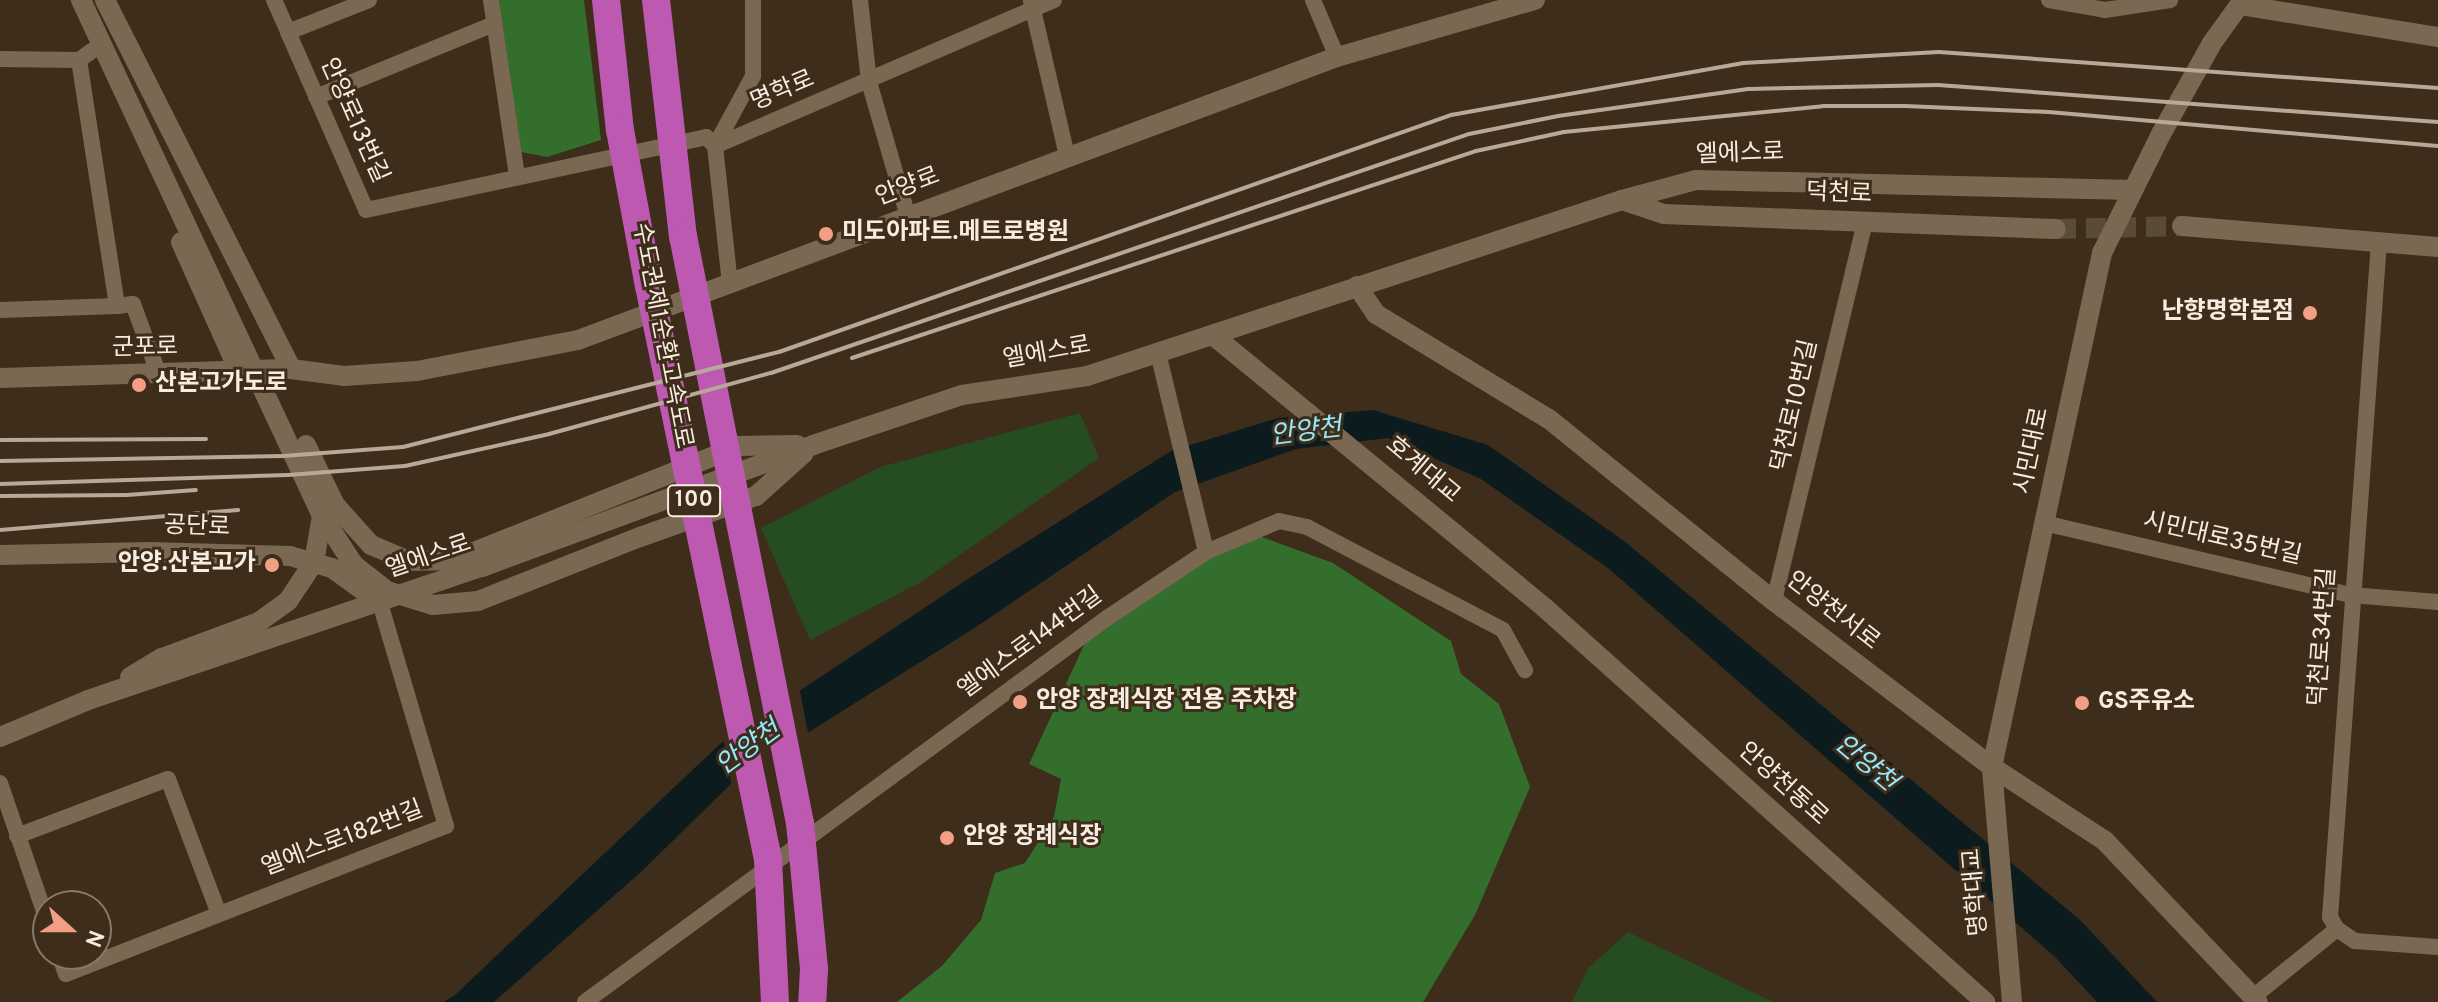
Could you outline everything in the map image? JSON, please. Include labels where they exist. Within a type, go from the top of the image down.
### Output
[{"type":"highway","name":"수도권제1순환고속도로","points":[[606,0],[620,130],[649,286],[768,859],[775,1002]]},
{"type":"highway","name":"수도권제1순환고속도로","points":[[656,0],[683,236],[800,823],[814,969],[812,1002]]},
{"type":"street","points":[[70,0],[86,55],[117,306]]},
{"type":"street","points":[[81,0],[322,516],[354,565],[387,591],[433,605],[478,601],[640,537],[756,496],[813,445]]},
{"type":"street","points":[[93,0],[335,505],[371,545],[409,561],[454,560],[739,446],[813,445]]},
{"type":"street","points":[[105,0],[291,369]]},
{"type":"street","name":"안양로13번길","points":[[274,0],[366,210],[706,137],[715,146]]},
{"type":"street","points":[[288,32],[369,0]]},
{"type":"street","points":[[491,0],[517,176]]},
{"type":"street","points":[[730,285],[715,146],[753,76],[753,0]]},
{"type":"street","points":[[860,0],[869,82],[908,216]]},
{"type":"street","name":"명학로","points":[[715,146],[869,82],[916,57],[1032,5],[1054,0]]},
{"type":"street","points":[[1313,0],[1337,57]]},
{"type":"street","name":"안양로","points":[[291,369],[344,376],[417,371],[564,343],[730,285],[1337,57],[1535,0]]},
{"type":"street","points":[[2049,0],[2105,10],[2170,0]]},
{"type":"street","points":[[2241,2],[2438,37]]},
{"type":"street","name":"시민대로","points":[[1995,790],[1992,767],[2102,253],[2161,134],[2212,43],[2241,2]]},
{"type":"street","points":[[1032,5],[1067,156]]},
{"type":"street","points":[[316,97],[494,24]]},
{"type":"street","points":[[0,59],[86,55]]},
{"type":"street","points":[[86,55],[240,373]]},
{"type":"street","name":"엘에스로","points":[[0,737],[88,700],[380,603],[813,445],[962,395],[1087,376],[1622,200],[1696,180],[2132,190]]},
{"type":"street","name":"덕천로","points":[[1622,200],[1664,214],[2056,229]]},
{"type":"street","name":"덕천로10번길","points":[[1774,601],[1865,223]]},
{"type":"street","points":[[2182,226],[2438,247]]},
{"type":"street","name":"덕천로34번길","points":[[2337,929],[2330,917],[2379,242]]},
{"type":"street","name":"안양천서로","points":[[1357,286],[1376,314],[1549,419],[1774,601],[1992,767],[2113,848],[2256,1000]]},
{"type":"street","points":[[0,310],[133,304],[159,375]]},
{"type":"street","name":"호계대교","points":[[1214,336],[1266,375],[1545,608]]},
{"type":"street","points":[[1158,353],[1204,544]]},
{"type":"street","name":"군포로","points":[[0,378],[240,373],[291,369]]},
{"type":"street","points":[[88,700],[162,658],[259,622],[288,601],[314,562],[320,544],[322,516]]},
{"type":"street","name":"엘에스로144번길","points":[[585,1002],[1204,544],[1279,521],[1307,527],[1503,630],[1525,670]]},
{"type":"street","name":"시민대로35번길","points":[[2044,523],[2351,595],[2438,602]]},
{"type":"street","name":"공단로","points":[[0,555],[150,552],[290,556],[332,568],[380,603]]},
{"type":"street","name":"엘에스로182번길","points":[[112,956],[446,826],[380,603]]},
{"type":"street","name":"안양천동로","points":[[1545,608],[1985,1002]]},
{"type":"street","points":[[17,836],[168,779],[219,914]]},
{"type":"street","points":[[0,783],[36,890]]},
{"type":"street","name":"명학대교","points":[[1995,790],[2012,996]]},
{"type":"street","points":[[2256,1000],[2337,929],[2355,941],[2438,947]]},
{"type":"green space","points":[[499,0],[584,0],[601,140],[547,157],[521,152]]},
{"type":"green space","points":[[1080,413],[1099,458],[921,582],[810,640],[761,528],[880,467]]},
{"type":"green space","points":[[1240,529],[1333,563],[1451,641],[1461,674],[1499,704],[1530,787],[1475,915],[1423,1002],[897,1002],[942,966],[981,920],[995,873],[1025,863],[1054,817],[1061,779],[1029,764],[1091,630]]},
{"type":"green space","points":[[1628,932],[1773,1002],[1572,1002],[1588,968]]},
{"type":"water","name":"안양천","points":[[1373,410],[1488,445],[1624,541],[2080,920],[2157,1002],[2097,1002],[2054,956],[1608,568],[1481,479],[1388,438],[1296,449],[1175,492],[976,627],[739,776],[642,871],[494,1002],[444,1002],[721,743],[971,577],[1171,451],[1278,418]]},
{"type":"pier","points":[[799,687],[809,737],[732,788],[723,737]]},
{"type":"tunnel","points":[[2056,229],[2182,226]]},
{"type":"railway","points":[[0,461],[283,456],[403,447],[779,352],[1451,115],[1743,63],[1939,52],[2438,88]]},
{"type":"railway","points":[[0,484],[288,475],[405,466],[549,434],[771,373],[1469,134],[1558,116],[1748,89],[1938,85],[2438,122]]},
{"type":"railway","points":[[852,358],[1476,151],[1564,132],[1823,106],[1905,106],[2049,112],[2438,146]]},
{"type":"railway","points":[[0,440],[206,439]]},
{"type":"railway","points":[[1,496],[127,495],[196,490]]},
{"type":"railway","points":[[0,530],[238,510]]},
{"type":"place","name":"미도아파트.메트로병원","points":[[826,234]]},
{"type":"place","name":"난향명학본점","points":[[2310,313]]},
{"type":"place","name":"산본고가도로","points":[[139,385]]},
{"type":"place","name":"안양.산본고가","points":[[272,565]]},
{"type":"place","name":"안양 장례식장 전용 주차장","points":[[1020,702]]},
{"type":"place","name":"GS주유소","points":[[2082,703]]},
{"type":"place","name":"안양 장례식장","points":[[947,838]]}]
